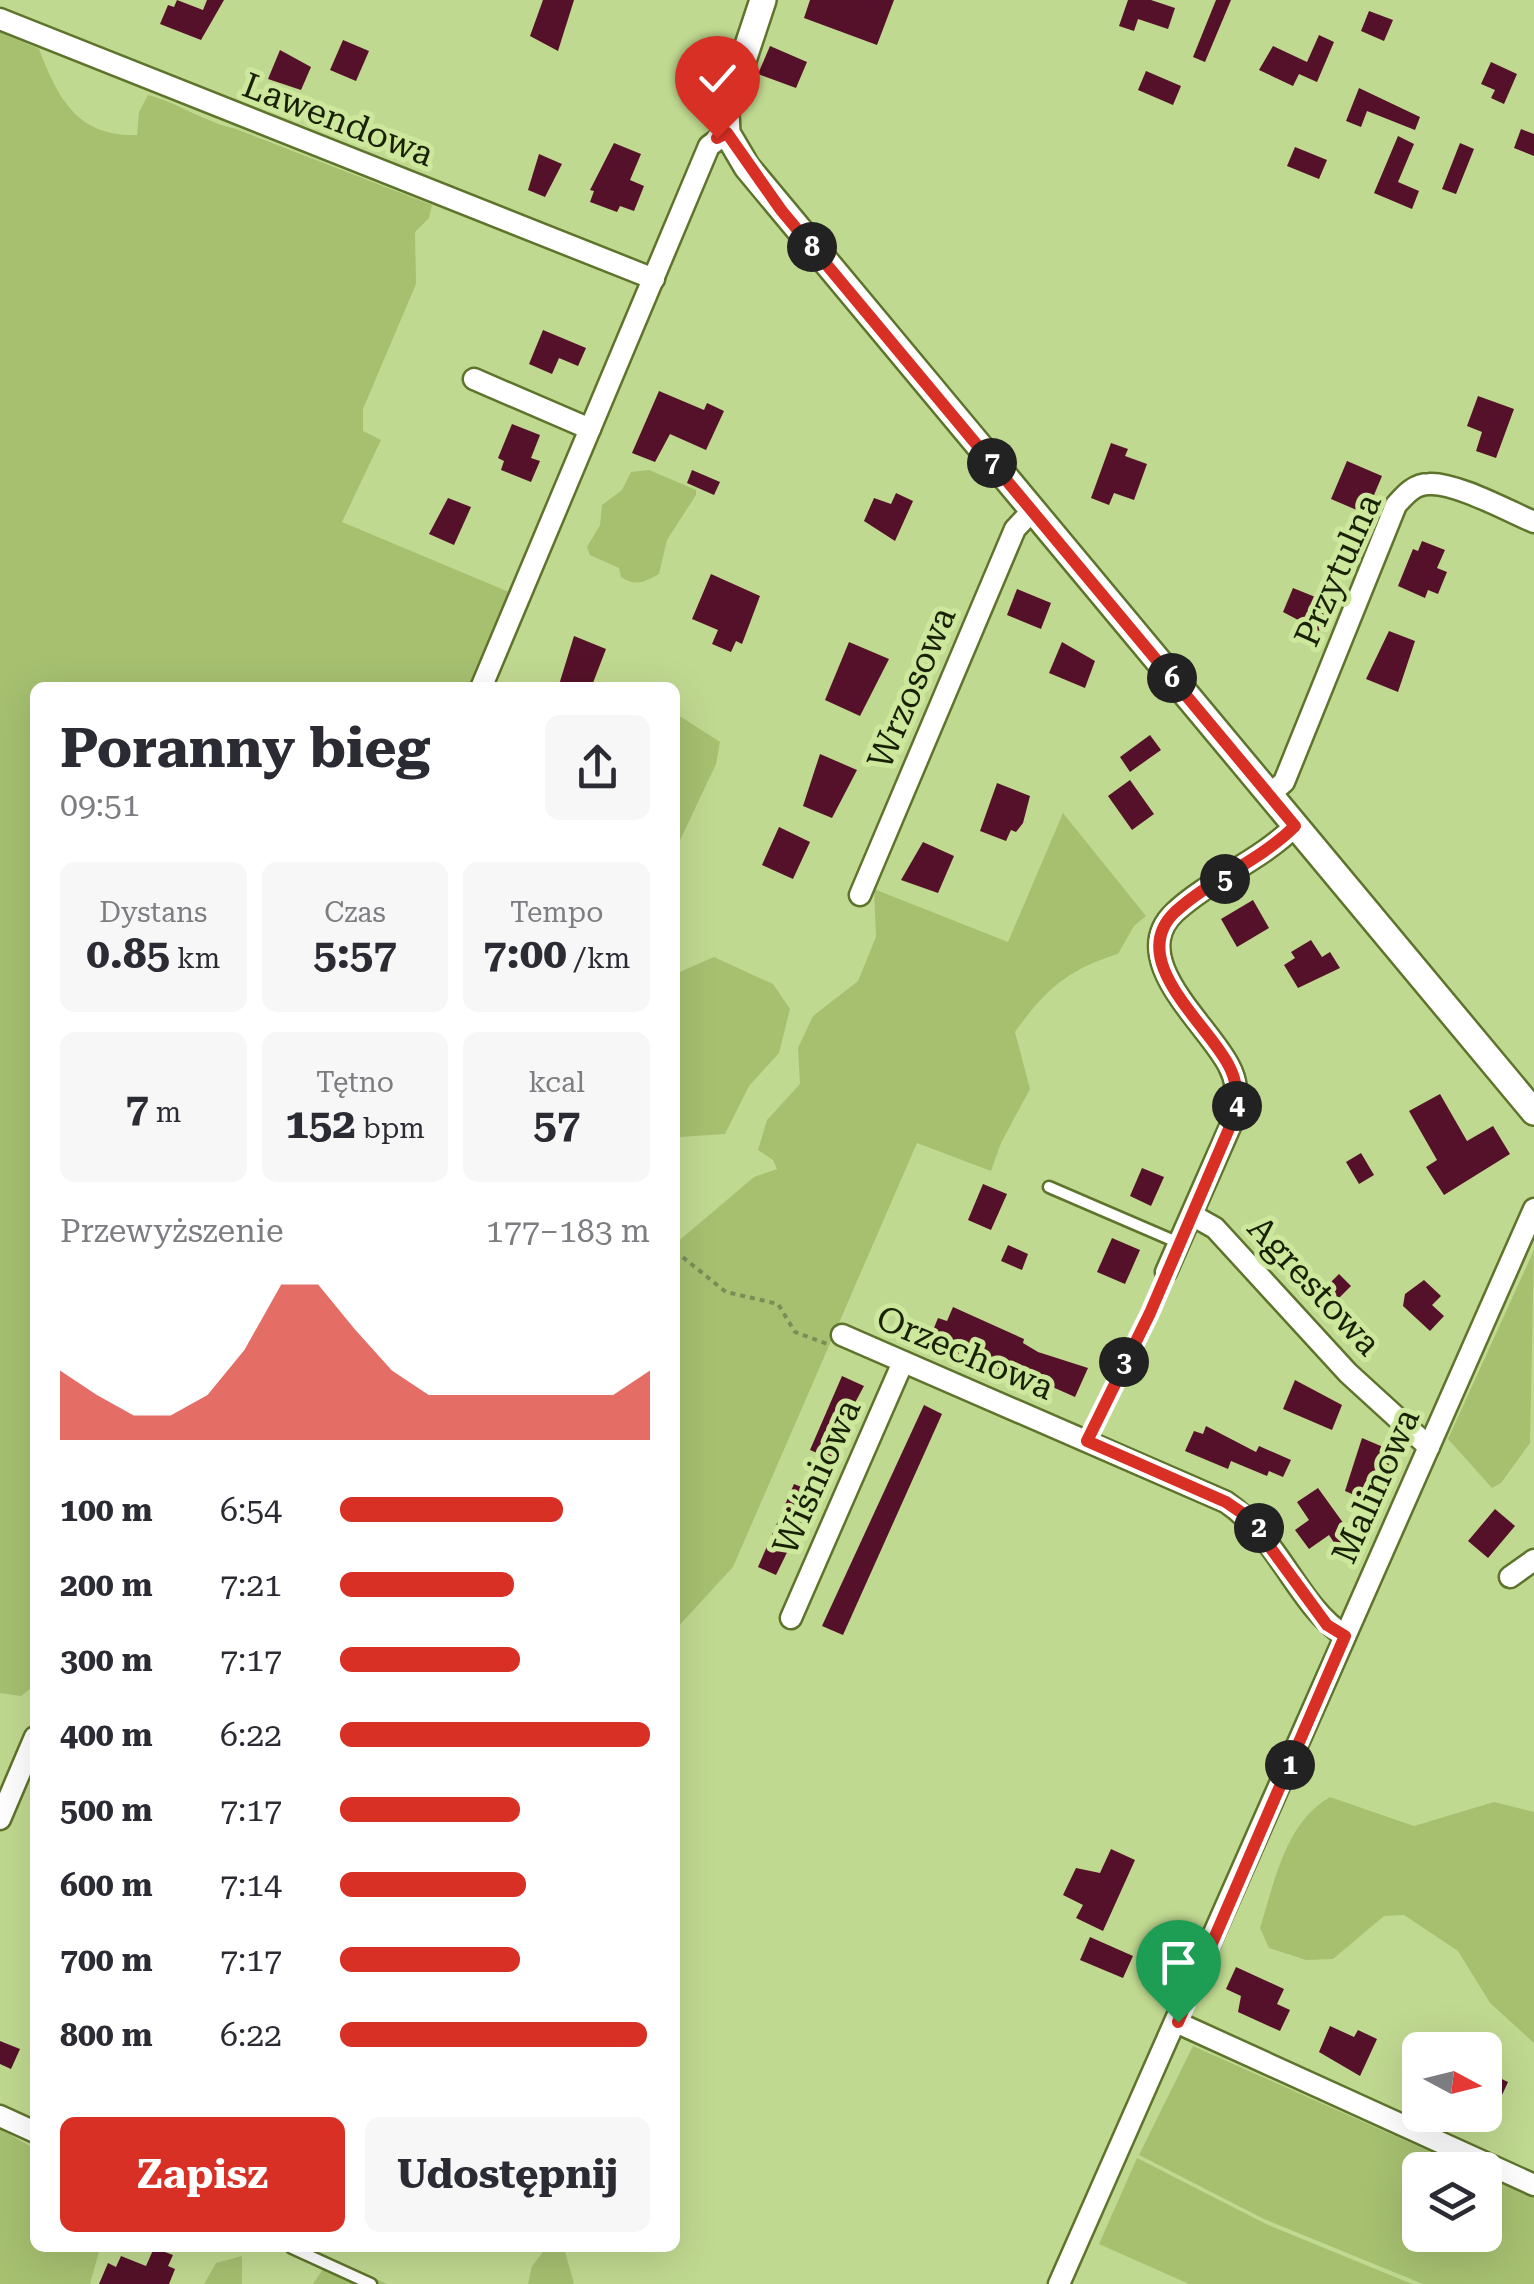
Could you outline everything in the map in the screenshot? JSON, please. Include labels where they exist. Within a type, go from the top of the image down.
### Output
[{"type":"street","points":[[764,0],[731,91],[727,133],[758,182],[1534,1112]]},
{"type":"street","name":"Lawendowa","points":[[0,19],[654,279]]},
{"type":"street","points":[[484,682],[709,146],[727,133]]},
{"type":"street","points":[[474,379],[590,429]]},
{"type":"street","name":"Przytulna","points":[[1269,795],[1284,782],[1396,505],[1410,490],[1428,484],[1450,488],[1534,522]]},
{"type":"street","name":"Wrzosowa","points":[[860,895],[1015,529],[1032,511]]},
{"type":"street","points":[[1166,1272],[1237,1110],[1237,1086],[1228,1063],[1171,983],[1160,960],[1160,936],[1174,913],[1274,847],[1295,826]]},
{"type":"street","name":"Malinowa","points":[[1058,2284],[1178,2022],[1534,1209]]},
{"type":"street","name":"Agrestowa","points":[[1192,1215],[1215,1228],[1348,1373],[1429,1446]]},
{"type":"street","name":"Orzechowa","points":[[842,1335],[1226,1502],[1248,1517],[1327,1625],[1345,1636]]},
{"type":"street","name":"Wiśniowa","points":[[791,1618],[903,1362]]},
{"type":"street","points":[[1510,1577],[1534,1560]]},
{"type":"street","points":[[0,1819],[30,1749]]},
{"type":"street","points":[[1178,2022],[1534,2185]]},
{"type":"street","points":[[0,2116],[30,2130]]},
{"type":"lane","points":[[1049,1187],[1179,1244]]},
{"type":"lane","points":[[301,2252],[372,2284]]},
{"type":"path","points":[[680,1255],[726,1292],[778,1304],[795,1332],[834,1347],[866,1346]]},
{"type":"path","points":[[1087,1441],[1166,1272]]},
{"type":"green space","points":[[0,32],[39,49],[63,99],[85,122],[99,129],[137,135],[139,112],[148,95],[432,205],[429,218],[415,232],[416,284],[363,409],[363,431],[381,440],[342,522],[509,592],[471,682],[30,682],[30,1689],[21,1696],[0,1693]]},
{"type":"green space","points":[[649,470],[696,490],[696,495],[667,540],[659,574],[636,583],[621,577],[619,568],[590,555],[587,547],[600,525],[602,505],[622,490],[631,472]]},
{"type":"green space","points":[[680,716],[720,742],[716,764],[680,840]]},
{"type":"green space","points":[[1063,813],[1146,916],[1134,926],[1118,954],[1059,983],[1015,1032],[1030,1089],[991,1171],[917,1143],[733,1567],[680,1625],[680,1240],[754,1177],[777,1169],[773,1160],[758,1150],[767,1120],[800,1084],[798,1048],[813,1016],[858,981],[876,937],[874,889],[1008,942]]},
{"type":"green space","points":[[714,957],[773,984],[790,1009],[779,1053],[749,1086],[725,1134],[680,1137],[680,972]]},
{"type":"green space","points":[[1534,1250],[1530,1443],[1501,1483],[1492,1488],[1448,1439]]},
{"type":"green space","points":[[1330,1797],[1414,1826],[1494,1802],[1534,1812],[1534,2043],[1490,2003],[1458,1951],[1404,1915],[1384,1916],[1333,1959],[1306,1960],[1269,1948],[1260,1928],[1284,1855],[1302,1822]]},
{"type":"green space","points":[[1193,2046],[1431,2152],[1402,2152],[1402,2252],[1502,2252],[1502,2184],[1534,2198],[1534,2284],[1423,2284],[1264,2219],[1139,2155]]},
{"type":"green space","points":[[0,2129],[30,2146],[30,2252],[99,2252],[90,2284],[0,2284]]},
{"type":"green space","points":[[1137,2158],[1266,2224],[1412,2284],[1189,2284],[1099,2244]]},
{"type":"green space","points":[[543,2252],[565,2252],[574,2284],[528,2284],[532,2266]]},
{"type":"green space","points":[[242,2256],[242,2284],[204,2284],[216,2263]]},
{"type":"green space","points":[[327,2263],[346,2265],[387,2284],[313,2284]]},
{"type":"building","points":[[177,0],[203,10],[207,0],[224,0],[201,40],[160,24],[168,5],[174,7]]},
{"type":"building","points":[[543,0],[574,0],[558,51],[530,36]]},
{"type":"building","points":[[810,0],[894,0],[877,45],[804,18]]},
{"type":"building","points":[[1128,0],[1151,0],[1175,8],[1168,29],[1138,19],[1134,31],[1119,26]]},
{"type":"building","points":[[1216,0],[1231,0],[1205,62],[1193,57]]},
{"type":"building","points":[[1369,11],[1393,20],[1384,41],[1361,31]]},
{"type":"building","points":[[1319,35],[1334,42],[1317,82],[1299,74],[1293,86],[1259,70],[1273,46],[1307,62]]},
{"type":"building","points":[[343,40],[369,51],[356,81],[330,70]]},
{"type":"building","points":[[770,46],[807,62],[796,88],[758,74]]},
{"type":"building","points":[[280,50],[311,67],[301,90],[268,79]]},
{"type":"building","points":[[1491,62],[1517,74],[1504,104],[1491,98],[1495,90],[1481,84]]},
{"type":"building","points":[[1146,71],[1181,86],[1173,105],[1138,90]]},
{"type":"building","points":[[1359,88],[1420,117],[1415,130],[1367,111],[1361,127],[1346,121]]},
{"type":"building","points":[[1521,129],[1534,134],[1534,156],[1514,148]]},
{"type":"building","points":[[1398,136],[1414,144],[1398,182],[1419,191],[1412,209],[1374,193]]},
{"type":"building","points":[[614,143],[641,154],[630,180],[644,186],[634,211],[620,206],[617,212],[590,202],[594,191],[590,190]]},
{"type":"building","points":[[1460,143],[1474,149],[1456,194],[1442,189]]},
{"type":"building","points":[[1295,147],[1327,160],[1319,179],[1287,166]]},
{"type":"building","points":[[539,154],[562,164],[545,197],[528,190]]},
{"type":"building","points":[[543,330],[586,348],[578,366],[559,358],[552,374],[529,364]]},
{"type":"building","points":[[659,391],[704,410],[707,403],[724,411],[706,450],[670,434],[655,462],[632,453]]},
{"type":"building","points":[[1478,396],[1514,409],[1496,458],[1476,451],[1482,432],[1467,426]]},
{"type":"building","points":[[512,424],[540,435],[531,458],[540,461],[531,482],[501,470],[504,461],[498,458]]},
{"type":"building","points":[[1111,443],[1128,449],[1125,456],[1147,464],[1134,500],[1114,493],[1109,505],[1091,498]]},
{"type":"building","points":[[1347,461],[1382,476],[1366,514],[1331,499]]},
{"type":"building","points":[[692,470],[720,482],[714,495],[687,483]]},
{"type":"building","points":[[896,493],[913,501],[895,541],[864,521],[874,498],[891,504]]},
{"type":"building","points":[[448,498],[471,507],[454,545],[429,534]]},
{"type":"building","points":[[1422,541],[1445,550],[1437,568],[1447,572],[1438,594],[1428,590],[1425,598],[1398,586],[1413,549],[1418,551]]},
{"type":"building","points":[[711,574],[760,596],[742,644],[736,641],[731,652],[712,644],[718,630],[692,619]]},
{"type":"building","points":[[1293,588],[1330,603],[1319,631],[1283,612]]},
{"type":"building","points":[[1017,589],[1051,603],[1041,629],[1007,615]]},
{"type":"building","points":[[1389,631],[1415,641],[1398,692],[1366,679]]},
{"type":"building","points":[[574,636],[606,649],[593,682],[560,682]]},
{"type":"building","points":[[849,642],[889,659],[860,716],[825,700]]},
{"type":"building","points":[[1062,642],[1095,661],[1085,688],[1049,673]]},
{"type":"building","points":[[1150,735],[1161,750],[1130,772],[1120,757]]},
{"type":"building","points":[[820,754],[857,770],[832,818],[803,806]]},
{"type":"building","points":[[1130,780],[1154,814],[1132,830],[1108,796]]},
{"type":"building","points":[[997,783],[1030,796],[1023,823],[1016,832],[1011,830],[1006,841],[980,831]]},
{"type":"building","points":[[779,827],[810,842],[793,879],[762,865]]},
{"type":"building","points":[[923,842],[954,856],[938,893],[901,880]]},
{"type":"building","points":[[1253,900],[1269,928],[1237,947],[1221,919]]},
{"type":"building","points":[[1311,940],[1322,957],[1330,952],[1340,968],[1298,988],[1284,965],[1295,958],[1291,952]]},
{"type":"building","points":[[1440,1094],[1467,1141],[1493,1126],[1510,1154],[1444,1195],[1426,1167],[1437,1160],[1409,1111]]},
{"type":"building","points":[[1361,1153],[1374,1175],[1359,1184],[1346,1162]]},
{"type":"building","points":[[1142,1168],[1164,1177],[1151,1206],[1130,1196]]},
{"type":"building","points":[[983,1184],[1007,1194],[991,1230],[968,1220]]},
{"type":"building","points":[[1112,1238],[1140,1250],[1125,1284],[1097,1272]]},
{"type":"building","points":[[1008,1245],[1028,1254],[1022,1270],[1001,1261]]},
{"type":"building","points":[[1339,1274],[1351,1286],[1331,1306],[1319,1294]]},
{"type":"building","points":[[1424,1280],[1441,1296],[1432,1305],[1444,1316],[1430,1331],[1403,1306],[1405,1294]]},
{"type":"building","points":[[953,1307],[1024,1339],[1023,1343],[1038,1352],[1088,1368],[1075,1397],[1012,1369],[1009,1374],[934,1344],[929,1340],[938,1318],[947,1321]]},
{"type":"building","points":[[842,1376],[864,1386],[836,1438],[840,1440],[831,1459],[810,1450]]},
{"type":"building","points":[[1295,1380],[1342,1405],[1332,1430],[1283,1409]]},
{"type":"building","points":[[924,1405],[942,1414],[843,1635],[822,1626]]},
{"type":"building","points":[[1206,1426],[1256,1452],[1259,1446],[1291,1460],[1283,1477],[1269,1471],[1267,1476],[1231,1461],[1228,1469],[1185,1451],[1194,1431],[1203,1434]]},
{"type":"building","points":[[1362,1438],[1395,1452],[1371,1502],[1345,1491]]},
{"type":"building","points":[[794,1484],[816,1493],[776,1575],[758,1567]]},
{"type":"building","points":[[1318,1488],[1354,1538],[1339,1550],[1329,1535],[1309,1549],[1295,1530],[1309,1520],[1297,1502]]},
{"type":"building","points":[[1495,1509],[1515,1526],[1488,1558],[1468,1541]]},
{"type":"building","points":[[1111,1849],[1135,1860],[1103,1931],[1076,1918],[1083,1905],[1063,1895],[1076,1868],[1100,1873]]},
{"type":"building","points":[[1090,1937],[1133,1956],[1123,1978],[1080,1960]]},
{"type":"building","points":[[1236,1967],[1284,1989],[1277,2004],[1290,2010],[1280,2031],[1238,2012],[1241,1996],[1226,1989]]},
{"type":"building","points":[[1330,2026],[1354,2037],[1358,2030],[1377,2039],[1360,2076],[1319,2052]]},
{"type":"building","points":[[0,2041],[20,2049],[11,2069],[0,2064]]},
{"type":"building","points":[[152,2252],[173,2255],[168,2266],[175,2269],[169,2284],[99,2284],[108,2263],[116,2267],[121,2256],[146,2266]]},
{"type":"route","points":[[717,138],[727,133],[747,167],[781,210],[1295,826],[1274,847],[1174,913],[1160,936],[1160,960],[1171,983],[1228,1063],[1237,1086],[1237,1110],[1150,1313],[1087,1441],[1226,1502],[1248,1517],[1263,1532],[1327,1625],[1345,1636],[1178,2022]]}]
